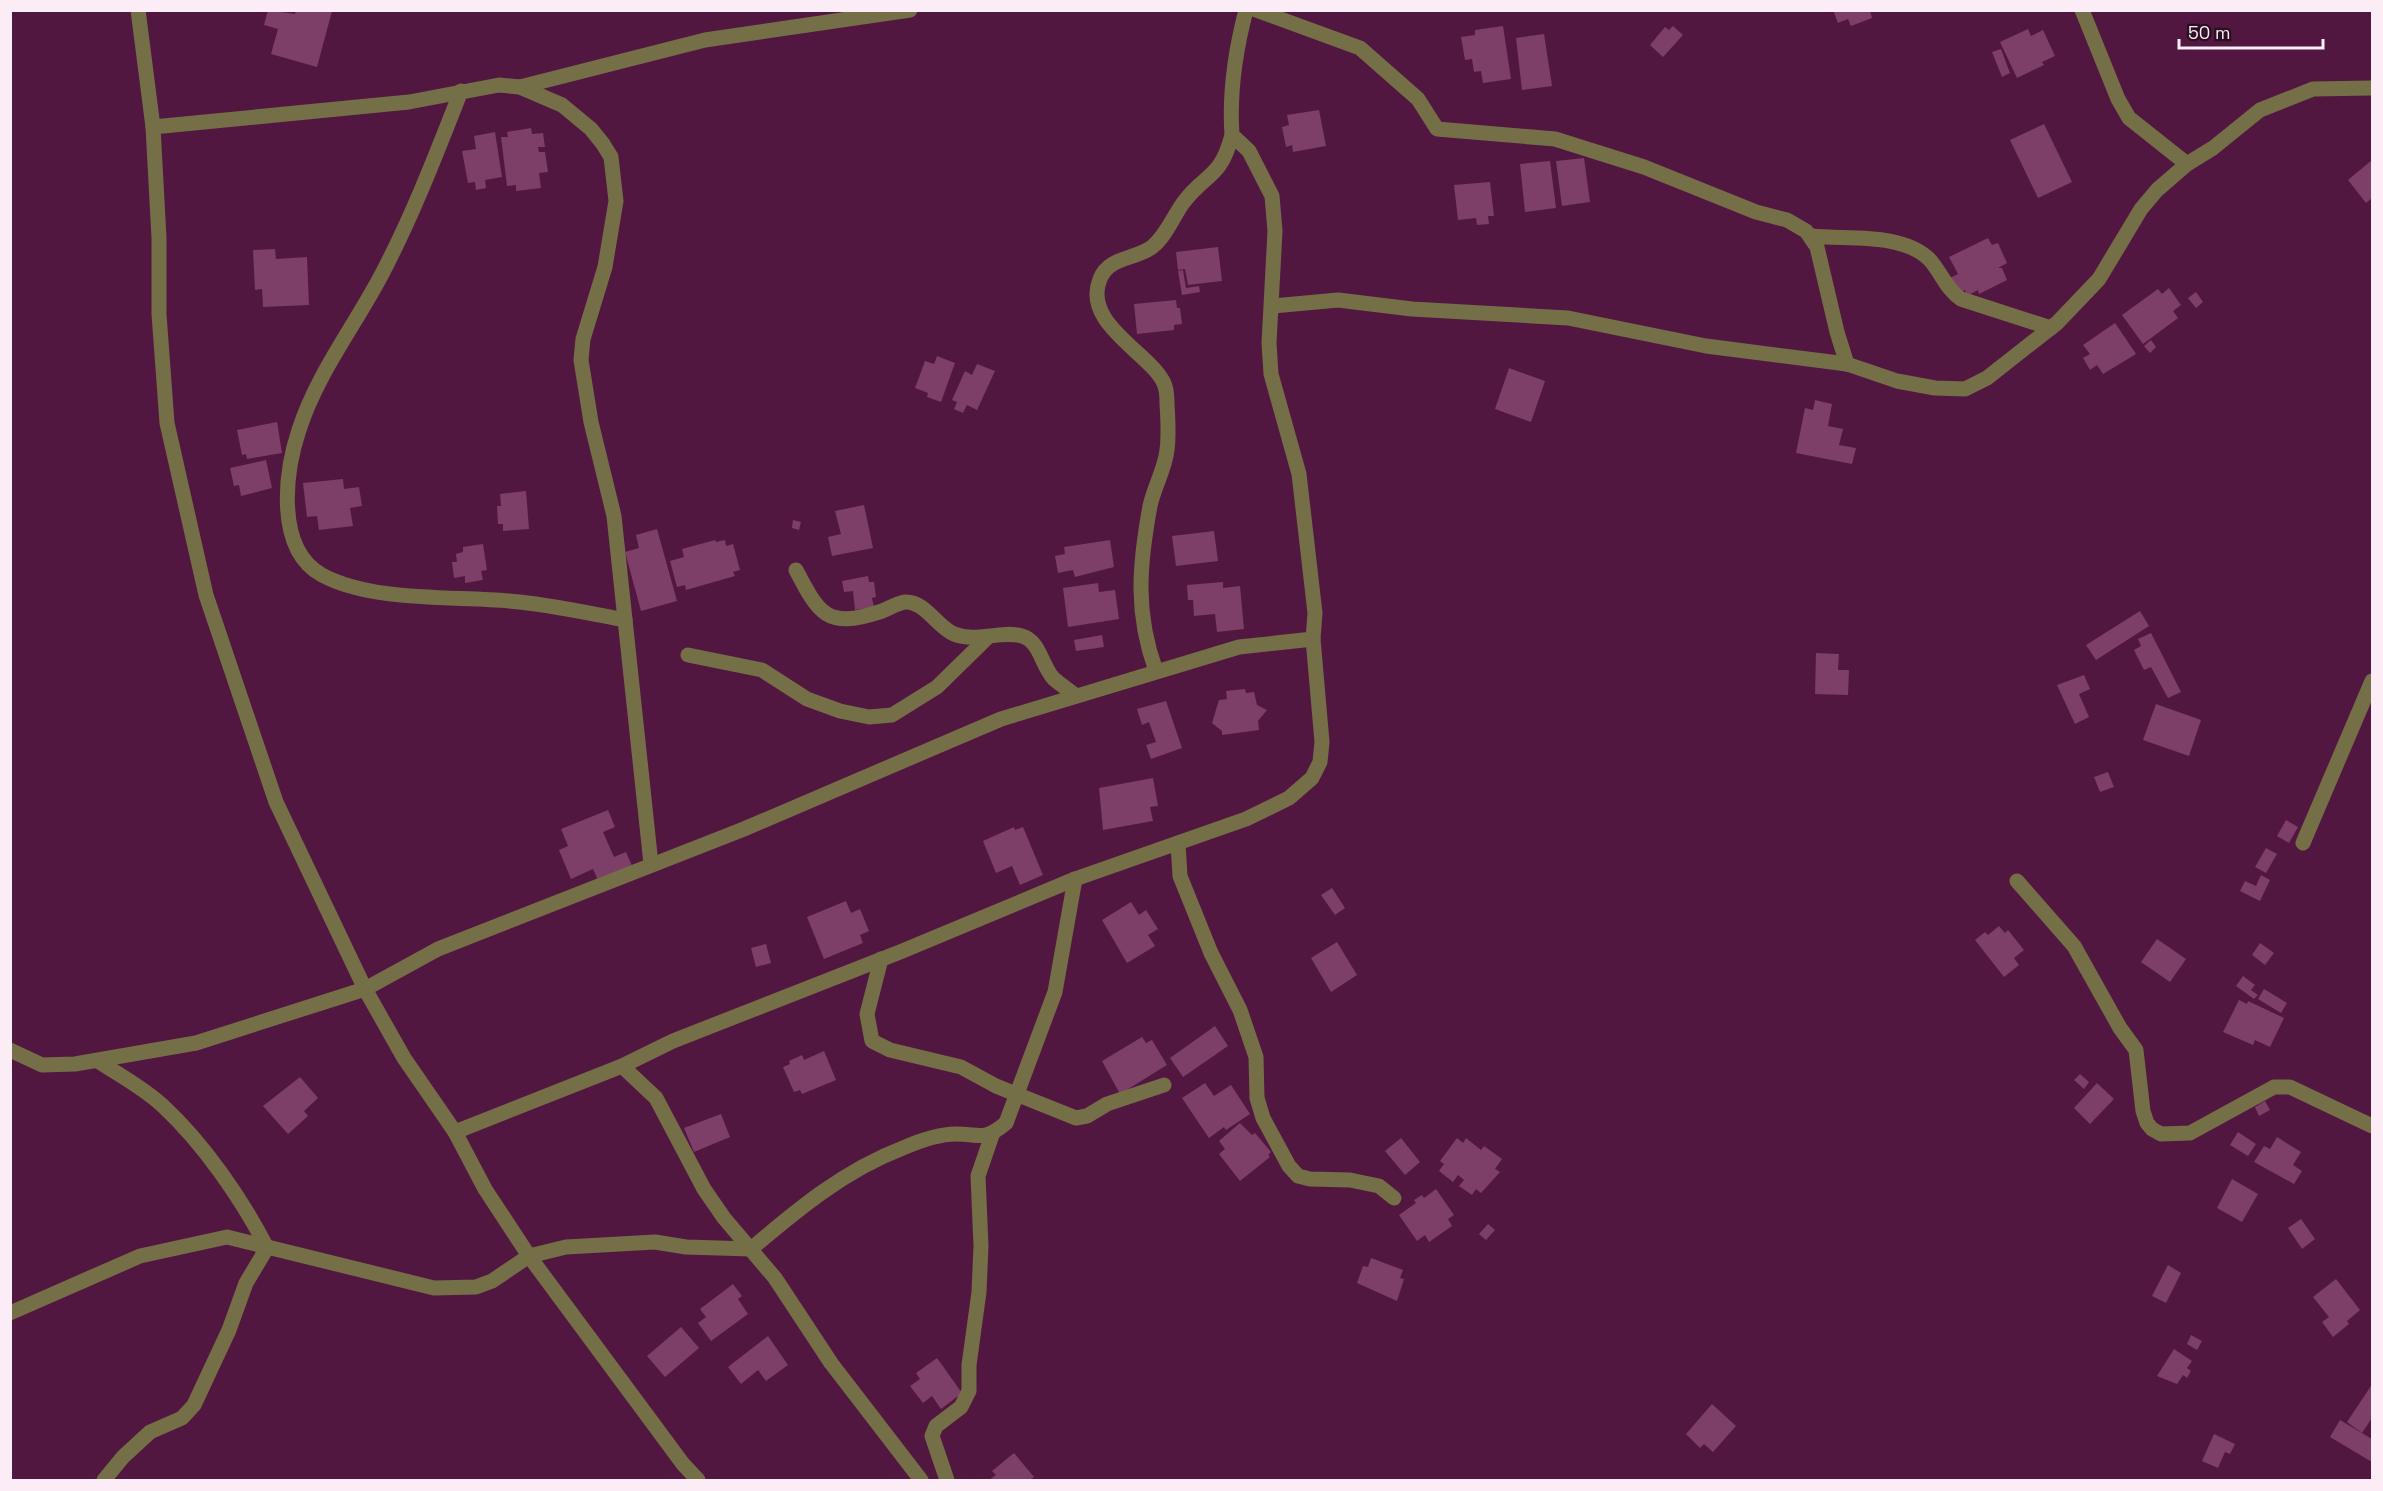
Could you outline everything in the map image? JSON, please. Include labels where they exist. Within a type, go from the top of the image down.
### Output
[{"type":"street","points":[[138,10],[153,127],[159,238],[159,314],[167,423],[194,550],[221,639],[276,802],[365,989],[404,1058],[455,1132],[485,1189],[529,1256],[683,1464],[698,1480]]},
{"type":"street","points":[[520,87],[705,40],[910,10]]},
{"type":"street","points":[[1156,671],[1145,642],[1139,580],[1150,505],[1167,451],[1165,385],[1156,372],[1112,327],[1098,300],[1097,288],[1100,278],[1108,267],[1119,260],[1151,248],[1158,241],[1184,201],[1214,174],[1226,158],[1232,135],[1230,99],[1238,41],[1246,10]]},
{"type":"street","points":[[1256,10],[1360,48],[1418,99],[1437,129],[1555,139],[1588,148],[1756,212],[1787,220],[1812,236],[1876,241],[1907,247],[1928,258],[1952,293],[1961,299],[2051,328]]},
{"type":"street","points":[[2082,10],[2118,99],[2129,118],[2187,164]]},
{"type":"street","points":[[153,127],[409,102],[499,85],[520,87],[562,105],[591,129],[611,157],[616,201],[611,234],[583,339],[581,360],[591,422],[614,516],[651,864]]},
{"type":"street","points":[[1273,306],[1338,300],[1412,309],[1569,318],[1706,346],[1847,364],[1897,381],[1935,388],[1965,389],[1987,378],[2051,328],[2084,298],[2099,279],[2141,209],[2187,164],[2213,148],[2260,110],[2290,96],[2313,89],[2373,88]]},
{"type":"street","points":[[461,91],[425,184],[384,271],[314,394],[299,429],[293,450],[287,500],[288,520],[294,541],[307,565],[323,575],[367,588],[413,596],[511,601],[625,620]]},
{"type":"street","points":[[455,1132],[622,1066],[673,1041],[1076,879],[1246,819],[1289,798],[1312,778],[1320,762],[1322,742],[1313,639],[1315,613],[1299,474],[1271,374],[1269,343],[1273,306],[1275,231],[1272,196],[1249,151],[1232,135]]},
{"type":"street","points":[[1812,236],[1817,247],[1847,364]]},
{"type":"street","points":[[796,570],[820,609],[834,619],[856,620],[905,602],[921,607],[953,633],[971,638],[1023,636],[1033,642],[1053,678],[1076,696]]},
{"type":"street","points":[[688,655],[762,669],[807,699],[840,711],[869,717],[892,715],[937,687],[988,637]]},
{"type":"street","points":[[10,1050],[42,1065],[98,1060],[196,1043],[365,989],[438,949],[744,829],[1001,719],[1239,647],[1313,639]]},
{"type":"street","points":[[2303,843],[2373,681]]},
{"type":"street","points":[[1178,843],[1180,876],[1211,953],[1240,1010],[1256,1057],[1257,1098],[1263,1118],[1289,1166],[1298,1176],[1310,1179],[1350,1179],[1379,1186],[1394,1198]]},
{"type":"street","points":[[10,1312],[140,1256],[227,1238],[326,1260],[434,1288],[462,1289],[492,1281],[529,1256],[566,1247],[655,1242],[686,1247],[751,1249],[809,1200],[861,1167],[902,1148],[937,1136],[956,1134],[979,1138],[992,1135],[1006,1123],[1055,992],[1076,879]]},
{"type":"street","points":[[2017,881],[2074,946],[2120,1028],[2136,1050],[2143,1111],[2152,1129],[2161,1134],[2190,1133],[2274,1087],[2290,1087],[2373,1126]]},
{"type":"street","points":[[881,959],[867,1014],[872,1041],[890,1050],[961,1067],[1017,1096],[1076,1118],[1087,1116],[1107,1104],[1164,1085]]},
{"type":"street","points":[[98,1060],[161,1104],[180,1123],[252,1218],[267,1248]]},
{"type":"street","points":[[622,1066],[656,1098],[704,1188],[776,1278],[831,1363],[921,1480]]},
{"type":"street","points":[[947,1480],[932,1436],[936,1426],[961,1407],[969,1391],[981,1246],[978,1176],[992,1135]]},
{"type":"street","points":[[104,1480],[123,1457],[150,1432],[182,1418],[194,1405],[229,1330],[246,1283],[267,1248]]},
{"type":"building","points":[[268,10],[295,14],[296,10],[332,11],[317,67],[271,54],[278,29],[264,25]]},
{"type":"building","points":[[1833,10],[1870,10],[1872,18],[1851,26],[1848,19],[1838,23]]},
{"type":"building","points":[[1503,26],[1511,79],[1483,83],[1481,71],[1474,72],[1472,59],[1465,60],[1461,37],[1475,35],[1475,30]]},
{"type":"building","points":[[1673,26],[1683,35],[1663,57],[1650,45],[1665,27],[1669,30]]},
{"type":"building","points":[[2028,29],[2031,36],[2043,30],[2055,56],[2042,62],[2044,65],[2017,78],[2000,42]]},
{"type":"building","points":[[1544,34],[1552,86],[1522,90],[1516,38]]},
{"type":"building","points":[[2001,49],[2010,73],[2002,77],[1992,52]]},
{"type":"building","points":[[1319,110],[1326,146],[1293,152],[1292,145],[1286,147],[1282,127],[1289,125],[1287,115]]},
{"type":"building","points":[[2044,124],[2072,182],[2038,198],[2010,140]]},
{"type":"building","points":[[531,128],[532,134],[543,133],[545,147],[538,147],[539,152],[545,152],[548,172],[539,173],[541,188],[516,191],[516,185],[507,186],[501,137],[508,137],[507,132]]},
{"type":"building","points":[[495,132],[502,177],[485,180],[486,188],[476,190],[475,182],[468,183],[462,151],[476,149],[474,136]]},
{"type":"building","points":[[1584,158],[1590,202],[1562,206],[1556,161]]},
{"type":"building","points":[[2372,160],[2372,198],[2366,203],[2348,180]]},
{"type":"building","points":[[1550,161],[1556,208],[1525,212],[1520,164]]},
{"type":"building","points":[[1490,182],[1494,216],[1488,216],[1489,224],[1477,225],[1476,218],[1458,220],[1454,185]]},
{"type":"building","points":[[1988,238],[1992,245],[1998,243],[2007,263],[1998,268],[2002,268],[2007,280],[1979,294],[1978,290],[1967,296],[1965,290],[1957,294],[1950,278],[1958,274],[1949,257]]},
{"type":"building","points":[[1218,247],[1222,281],[1188,285],[1185,269],[1178,270],[1176,252]]},
{"type":"building","points":[[275,249],[276,259],[307,257],[309,305],[263,307],[262,289],[255,290],[253,250]]},
{"type":"building","points":[[1183,270],[1186,288],[1199,286],[1200,292],[1182,295],[1178,271]]},
{"type":"building","points":[[2169,288],[2181,305],[2173,311],[2178,318],[2143,344],[2122,315],[2158,289],[2162,294]]},
{"type":"building","points":[[2196,292],[2203,302],[2196,308],[2188,298]]},
{"type":"building","points":[[1176,300],[1177,308],[1180,308],[1182,324],[1174,325],[1174,330],[1137,334],[1134,304]]},
{"type":"building","points":[[2115,323],[2136,354],[2103,374],[2097,365],[2090,370],[2083,358],[2090,354],[2083,345]]},
{"type":"building","points":[[2151,340],[2156,347],[2150,353],[2144,346]]},
{"type":"building","points":[[937,356],[955,363],[941,402],[927,397],[928,393],[915,388],[925,361],[934,364]]},
{"type":"building","points":[[977,364],[995,371],[977,410],[967,405],[963,413],[954,409],[957,402],[952,400],[965,371],[972,375]]},
{"type":"building","points":[[1509,368],[1545,381],[1531,422],[1495,409]]},
{"type":"building","points":[[1815,400],[1832,404],[1828,426],[1843,429],[1839,445],[1856,448],[1852,464],[1796,453],[1805,408],[1813,410]]},
{"type":"building","points":[[277,422],[282,453],[247,459],[246,454],[242,455],[237,430]]},
{"type":"building","points":[[266,460],[272,488],[241,496],[239,485],[234,486],[230,468]]},
{"type":"building","points":[[343,479],[344,489],[359,487],[362,506],[350,508],[353,526],[319,530],[317,516],[307,517],[303,483]]},
{"type":"building","points":[[526,491],[529,529],[503,531],[503,524],[498,524],[497,506],[501,506],[500,494]]},
{"type":"building","points":[[864,505],[873,548],[832,556],[828,537],[841,534],[835,511]]},
{"type":"building","points":[[793,520],[801,522],[799,530],[792,528]]},
{"type":"building","points":[[657,529],[677,601],[641,611],[625,552],[639,548],[636,535]]},
{"type":"building","points":[[1214,531],[1218,561],[1176,566],[1172,536]]},
{"type":"building","points":[[715,540],[716,542],[725,540],[726,546],[733,544],[740,570],[733,572],[735,576],[686,590],[685,585],[677,587],[670,561],[684,557],[682,549]]},
{"type":"building","points":[[1110,540],[1114,567],[1075,577],[1073,570],[1058,573],[1055,556],[1065,554],[1064,547]]},
{"type":"building","points":[[483,544],[487,570],[481,571],[483,580],[465,583],[465,576],[454,578],[452,562],[457,562],[456,554],[463,552],[463,547]]},
{"type":"building","points":[[868,576],[869,582],[874,582],[876,597],[872,598],[874,607],[855,610],[853,591],[844,592],[842,581]]},
{"type":"building","points":[[1223,582],[1223,588],[1240,586],[1244,629],[1217,632],[1215,614],[1194,616],[1193,600],[1188,600],[1187,585]]},
{"type":"building","points":[[1098,583],[1099,592],[1115,590],[1119,619],[1068,627],[1063,588]]},
{"type":"building","points":[[2140,611],[2149,626],[2096,660],[2086,645]]},
{"type":"building","points":[[2151,633],[2181,692],[2168,698],[2151,667],[2144,670],[2134,650],[2141,646],[2138,639]]},
{"type":"building","points":[[1102,635],[1104,647],[1076,651],[1074,640]]},
{"type":"building","points":[[1816,653],[1839,654],[1838,670],[1849,670],[1848,695],[1815,694]]},
{"type":"building","points":[[2084,675],[2090,689],[2079,694],[2089,717],[2075,724],[2057,685]]},
{"type":"building","points":[[1245,689],[1246,693],[1254,692],[1257,705],[1267,710],[1258,721],[1259,730],[1222,735],[1222,731],[1212,723],[1219,700],[1227,699],[1226,691]]},
{"type":"building","points":[[1166,701],[1182,748],[1151,759],[1146,745],[1156,742],[1149,722],[1142,725],[1137,709]]},
{"type":"building","points":[[2156,704],[2201,720],[2189,756],[2143,740]]},
{"type":"building","points":[[2108,772],[2114,787],[2100,792],[2094,777]]},
{"type":"building","points":[[1153,778],[1158,806],[1150,807],[1153,821],[1103,830],[1099,788]]},
{"type":"building","points":[[608,810],[615,827],[603,832],[614,857],[626,852],[632,866],[598,880],[593,869],[571,879],[559,850],[568,846],[561,829]]},
{"type":"building","points":[[2286,820],[2298,827],[2289,843],[2277,836]]},
{"type":"building","points":[[1014,827],[1015,830],[1023,827],[1043,875],[1020,885],[1012,866],[996,873],[983,841]]},
{"type":"building","points":[[2266,848],[2277,854],[2266,873],[2255,867]]},
{"type":"building","points":[[2261,875],[2270,880],[2260,901],[2240,891],[2245,881],[2256,886]]},
{"type":"building","points":[[1332,888],[1345,908],[1335,915],[1321,895]]},
{"type":"building","points":[[846,901],[851,913],[860,909],[869,931],[860,935],[863,943],[824,959],[807,917]]},
{"type":"building","points":[[1131,902],[1139,915],[1146,910],[1158,929],[1148,935],[1155,946],[1127,963],[1102,920]]},
{"type":"building","points":[[1999,926],[2005,933],[2008,930],[2024,950],[2014,958],[2019,965],[2004,977],[1975,940],[1985,932],[1988,935]]},
{"type":"building","points":[[2157,939],[2186,959],[2170,982],[2141,962]]},
{"type":"building","points":[[1337,942],[1357,975],[1331,992],[1311,958]]},
{"type":"building","points":[[2260,943],[2274,953],[2265,965],[2252,955]]},
{"type":"building","points":[[766,944],[771,963],[756,967],[751,948]]},
{"type":"building","points":[[2243,976],[2255,985],[2251,990],[2258,995],[2254,999],[2236,986]]},
{"type":"building","points":[[2264,989],[2287,1003],[2281,1013],[2258,999]]},
{"type":"building","points":[[2239,1000],[2247,1004],[2248,1001],[2284,1018],[2270,1047],[2255,1040],[2253,1045],[2223,1032]]},
{"type":"building","points":[[1215,1026],[1228,1046],[1183,1077],[1170,1058]]},
{"type":"building","points":[[1142,1037],[1146,1043],[1152,1040],[1167,1065],[1120,1094],[1102,1061]]},
{"type":"building","points":[[824,1051],[836,1080],[802,1094],[800,1090],[794,1092],[783,1067],[790,1064],[789,1061],[802,1055],[804,1060]]},
{"type":"building","points":[[2080,1074],[2089,1082],[2084,1089],[2074,1080]]},
{"type":"building","points":[[300,1077],[318,1098],[304,1111],[308,1116],[288,1134],[263,1106]]},
{"type":"building","points":[[1205,1083],[1214,1096],[1231,1085],[1250,1114],[1226,1130],[1224,1127],[1209,1138],[1182,1098]]},
{"type":"building","points":[[2097,1083],[2114,1099],[2090,1124],[2074,1108]]},
{"type":"building","points":[[2265,1101],[2270,1110],[2259,1116],[2255,1107]]},
{"type":"building","points":[[721,1114],[730,1137],[694,1152],[684,1128]]},
{"type":"building","points":[[1240,1123],[1252,1135],[1255,1133],[1271,1152],[1268,1155],[1270,1157],[1240,1181],[1219,1154],[1225,1149],[1219,1141]]},
{"type":"building","points":[[2238,1132],[2256,1144],[2248,1156],[2230,1145]]},
{"type":"building","points":[[2277,1137],[2301,1152],[2293,1165],[2302,1171],[2294,1184],[2254,1162],[2264,1146],[2270,1149]]},
{"type":"building","points":[[1401,1138],[1420,1162],[1405,1175],[1385,1151]]},
{"type":"building","points":[[1457,1138],[1463,1143],[1466,1138],[1481,1150],[1484,1146],[1502,1159],[1495,1169],[1500,1172],[1481,1193],[1476,1189],[1472,1195],[1459,1186],[1464,1180],[1458,1175],[1453,1182],[1439,1171],[1444,1164],[1440,1161]]},
{"type":"building","points":[[2232,1179],[2258,1194],[2242,1222],[2217,1208]]},
{"type":"building","points":[[1436,1189],[1454,1215],[1448,1219],[1452,1226],[1429,1242],[1425,1235],[1417,1241],[1399,1215],[1416,1203],[1414,1200],[1422,1195],[1424,1198]]},
{"type":"building","points":[[2301,1219],[2315,1239],[2302,1249],[2288,1228]]},
{"type":"building","points":[[1488,1224],[1495,1230],[1486,1240],[1479,1234]]},
{"type":"building","points":[[1371,1258],[1403,1270],[1400,1278],[1404,1279],[1397,1301],[1357,1283],[1363,1266],[1368,1267]]},
{"type":"building","points":[[2168,1265],[2181,1273],[2166,1303],[2152,1296]]},
{"type":"building","points":[[2336,1279],[2360,1310],[2347,1321],[2349,1324],[2333,1337],[2322,1322],[2329,1317],[2313,1297]]},
{"type":"building","points":[[733,1284],[742,1296],[738,1299],[748,1314],[711,1341],[698,1323],[706,1317],[700,1309]]},
{"type":"building","points":[[681,1327],[699,1348],[665,1377],[647,1356]]},
{"type":"building","points":[[2191,1335],[2202,1341],[2197,1350],[2187,1344]]},
{"type":"building","points":[[768,1336],[788,1365],[766,1381],[758,1370],[741,1384],[728,1367]]},
{"type":"building","points":[[2174,1349],[2192,1361],[2187,1368],[2191,1371],[2187,1378],[2183,1375],[2177,1384],[2157,1376]]},
{"type":"building","points":[[937,1358],[962,1393],[941,1409],[932,1396],[923,1403],[910,1386],[920,1379],[916,1373]]},
{"type":"building","points":[[2371,1386],[2372,1418],[2362,1433],[2347,1422]]},
{"type":"building","points":[[1712,1404],[1736,1426],[1713,1452],[1704,1444],[1700,1448],[1686,1434]]},
{"type":"building","points":[[2340,1420],[2372,1439],[2372,1462],[2330,1437]]},
{"type":"building","points":[[2214,1434],[2235,1444],[2230,1454],[2225,1452],[2218,1468],[2202,1461]]},
{"type":"building","points":[[1014,1453],[1034,1477],[1030,1480],[989,1480],[996,1475],[992,1471]]}]
